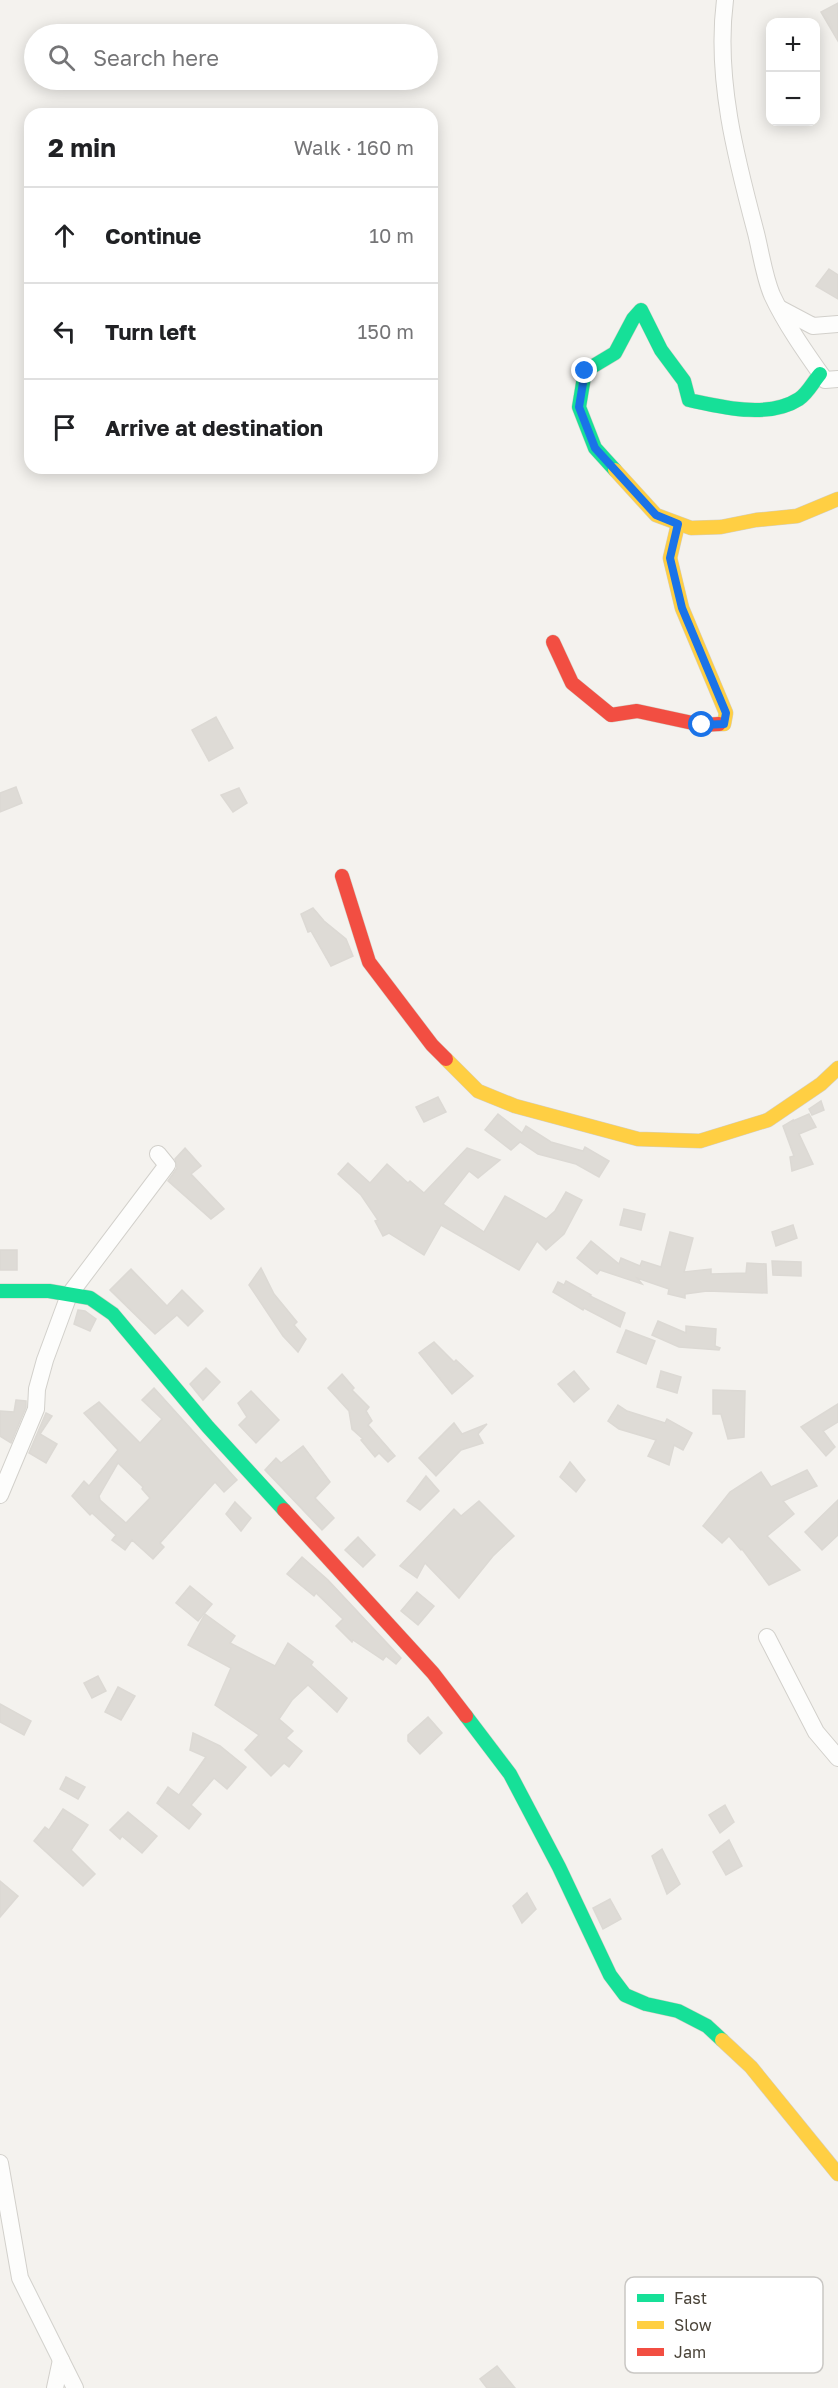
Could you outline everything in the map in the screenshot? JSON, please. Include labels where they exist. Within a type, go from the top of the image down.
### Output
[{"type":"street","points":[[725,0],[722,26],[728,104],[742,181],[772,294],[795,336],[820,374],[825,380],[838,379]]},
{"type":"street","points":[[780,308],[813,326],[838,324]]},
{"type":"street","points":[[820,374],[797,400],[764,409],[720,408],[689,400],[684,381],[661,350],[641,310],[633,319],[615,352],[585,371],[579,407],[595,448],[656,515],[678,524],[691,528],[722,527],[797,516],[838,499]]},
{"type":"street","points":[[553,642],[572,683],[611,715],[637,711],[702,725],[724,724],[726,713],[682,608],[670,558],[678,524]]},
{"type":"street","points":[[342,876],[369,962],[432,1045],[478,1091],[515,1106],[638,1139],[700,1141],[768,1120],[821,1084],[838,1068]]},
{"type":"street","points":[[0,1495],[36,1409],[37,1389],[45,1360],[69,1295],[167,1165],[158,1154]]},
{"type":"street","points":[[0,1291],[49,1291],[90,1298],[113,1314],[208,1427],[433,1673],[510,1774],[559,1867],[610,1975],[625,1995],[646,2004],[678,2011],[707,2026],[751,2067],[838,2174]]},
{"type":"street","points":[[767,1637],[816,1732],[838,1758]]},
{"type":"street","points":[[0,2163],[20,2278],[75,2388]]},
{"type":"street","points":[[55,2388],[61,2360]]},
{"type":"building","points":[[838,3],[838,41],[821,12]]},
{"type":"building","points":[[829,269],[838,275],[838,299],[816,286]]},
{"type":"building","points":[[216,717],[233,748],[209,761],[192,730]]},
{"type":"building","points":[[16,787],[22,803],[0,812],[0,793]]},
{"type":"building","points":[[239,788],[247,803],[233,812],[221,795]]},
{"type":"building","points":[[313,908],[324,921],[346,939],[353,956],[331,966],[311,931],[308,932],[301,914]]},
{"type":"building","points":[[438,1097],[446,1112],[424,1122],[416,1107]]},
{"type":"building","points":[[821,1101],[824,1110],[812,1115],[809,1109]]},
{"type":"building","points":[[498,1114],[522,1133],[526,1126],[551,1142],[583,1151],[585,1147],[609,1161],[599,1177],[576,1164],[538,1154],[520,1142],[511,1150],[485,1130]]},
{"type":"building","points":[[809,1114],[816,1127],[799,1134],[813,1164],[792,1171],[790,1157],[794,1156],[783,1126]]},
{"type":"building","points":[[185,1148],[201,1166],[191,1174],[224,1209],[211,1219],[168,1181],[177,1168],[175,1159]]},
{"type":"building","points":[[467,1148],[500,1160],[478,1178],[469,1171],[443,1204],[484,1232],[505,1196],[546,1219],[555,1211],[566,1192],[582,1200],[564,1234],[546,1250],[537,1241],[519,1270],[441,1225],[424,1255],[389,1233],[383,1236],[375,1221],[378,1220],[361,1195],[338,1174],[348,1163],[370,1183],[387,1164],[408,1183],[410,1181],[424,1193]]},
{"type":"building","points":[[624,1209],[645,1214],[641,1230],[620,1225]]},
{"type":"building","points":[[793,1225],[797,1238],[776,1246],[772,1232]]},
{"type":"building","points":[[670,1232],[693,1238],[684,1272],[711,1269],[711,1274],[746,1273],[747,1263],[766,1264],[767,1293],[707,1291],[685,1294],[685,1298],[668,1294],[669,1289],[637,1278],[642,1284],[600,1270],[597,1274],[577,1258],[591,1241],[619,1264],[621,1258],[640,1266],[642,1261],[661,1267]]},
{"type":"building","points":[[0,1250],[17,1250],[17,1270],[0,1270]]},
{"type":"building","points":[[772,1261],[801,1262],[801,1276],[773,1275]]},
{"type":"building","points":[[261,1268],[274,1294],[297,1322],[294,1325],[306,1339],[298,1352],[283,1336],[249,1285]]},
{"type":"building","points":[[131,1269],[167,1306],[182,1290],[203,1311],[188,1326],[177,1315],[155,1334],[110,1290]]},
{"type":"building","points":[[566,1281],[625,1313],[620,1327],[584,1308],[583,1310],[553,1292],[558,1282],[564,1285]]},
{"type":"building","points":[[78,1310],[85,1311],[96,1319],[90,1331],[74,1324]]},
{"type":"building","points":[[658,1321],[686,1333],[686,1326],[716,1329],[715,1346],[720,1348],[719,1350],[679,1347],[652,1335]]},
{"type":"building","points":[[626,1330],[655,1341],[646,1364],[617,1352]]},
{"type":"building","points":[[434,1342],[454,1362],[456,1360],[473,1376],[452,1394],[419,1353]]},
{"type":"building","points":[[206,1368],[220,1382],[203,1400],[190,1384]]},
{"type":"building","points":[[574,1371],[589,1389],[574,1402],[558,1384]]},
{"type":"building","points":[[661,1371],[681,1377],[677,1393],[657,1387]]},
{"type":"building","points":[[342,1374],[354,1388],[352,1390],[369,1407],[366,1411],[372,1421],[368,1425],[395,1456],[388,1462],[379,1453],[375,1457],[361,1440],[363,1439],[352,1429],[349,1411],[328,1388]]},
{"type":"building","points":[[154,1388],[237,1480],[224,1492],[215,1482],[160,1543],[164,1547],[153,1559],[132,1540],[125,1550],[112,1540],[116,1535],[92,1513],[90,1515],[72,1496],[84,1481],[89,1486],[118,1450],[84,1413],[99,1402],[140,1443],[162,1419],[142,1400]],"holes":[[[118,1463],[143,1487],[142,1489],[150,1498],[126,1523],[100,1500],[99,1496]]]},
{"type":"building","points":[[713,1390],[745,1391],[744,1437],[728,1439],[721,1414],[713,1414]]},
{"type":"building","points":[[251,1391],[279,1420],[256,1443],[239,1425],[247,1417],[238,1403]]},
{"type":"building","points":[[16,1400],[26,1401],[26,1407],[11,1443],[0,1436],[0,1411],[14,1412]]},
{"type":"building","points":[[838,1404],[838,1422],[823,1431],[835,1447],[826,1456],[801,1427]]},
{"type":"building","points":[[618,1405],[627,1411],[665,1423],[667,1419],[692,1433],[683,1450],[674,1445],[669,1465],[648,1456],[656,1440],[619,1429],[608,1421]]},
{"type":"building","points":[[46,1413],[52,1416],[40,1434],[57,1444],[46,1463],[29,1453]]},
{"type":"building","points":[[454,1423],[462,1434],[487,1424],[478,1434],[483,1443],[461,1450],[436,1476],[419,1458]]},
{"type":"building","points":[[303,1446],[330,1482],[315,1498],[334,1518],[322,1530],[265,1470],[276,1458],[281,1463]]},
{"type":"building","points":[[570,1462],[585,1480],[576,1492],[560,1477]]},
{"type":"building","points":[[807,1470],[817,1486],[783,1501],[794,1514],[767,1536],[800,1570],[769,1585],[742,1549],[729,1536],[722,1543],[703,1526],[730,1492],[761,1472],[771,1487]]},
{"type":"building","points":[[426,1476],[439,1491],[420,1510],[407,1501]]},
{"type":"building","points":[[838,1500],[838,1535],[822,1550],[805,1532]]},
{"type":"building","points":[[479,1501],[514,1536],[493,1556],[459,1598],[425,1563],[417,1578],[400,1566],[454,1509],[461,1516]]},
{"type":"building","points":[[235,1502],[251,1518],[241,1531],[226,1514]]},
{"type":"building","points":[[358,1537],[375,1555],[363,1567],[345,1550]]},
{"type":"building","points":[[302,1557],[328,1580],[401,1658],[396,1664],[386,1656],[383,1660],[353,1640],[352,1642],[336,1626],[343,1619],[316,1593],[314,1596],[287,1574]]},
{"type":"building","points":[[190,1586],[212,1604],[198,1621],[176,1603]]},
{"type":"building","points":[[417,1592],[434,1606],[418,1625],[401,1611]]},
{"type":"building","points":[[205,1614],[235,1636],[230,1643],[275,1666],[288,1643],[313,1662],[311,1665],[347,1698],[337,1712],[308,1685],[292,1700],[279,1719],[293,1731],[286,1738],[302,1751],[289,1767],[284,1763],[271,1776],[245,1750],[259,1735],[215,1705],[231,1668],[188,1645]]},
{"type":"building","points":[[98,1676],[106,1691],[92,1698],[84,1683]]},
{"type":"building","points":[[118,1687],[135,1696],[121,1720],[105,1712]]},
{"type":"building","points":[[0,1704],[31,1721],[24,1735],[0,1722]]},
{"type":"building","points":[[428,1717],[442,1733],[420,1754],[408,1741],[408,1735]]},
{"type":"building","points":[[193,1733],[220,1746],[246,1767],[227,1789],[214,1778],[191,1805],[201,1814],[189,1829],[157,1803],[168,1787],[179,1795],[206,1757],[190,1750]]},
{"type":"building","points":[[66,1777],[85,1787],[78,1799],[60,1789]]},
{"type":"building","points":[[725,1805],[734,1822],[720,1833],[709,1815]]},
{"type":"building","points":[[63,1809],[88,1825],[71,1850],[95,1874],[83,1886],[34,1841],[45,1827],[49,1830]]},
{"type":"building","points":[[128,1812],[157,1836],[142,1853],[122,1836],[120,1839],[110,1830]]},
{"type":"building","points":[[729,1840],[742,1866],[726,1875],[713,1852]]},
{"type":"building","points":[[662,1849],[680,1884],[667,1894],[652,1856]]},
{"type":"building","points":[[0,1881],[18,1896],[0,1917]]},
{"type":"building","points":[[527,1893],[536,1909],[522,1923],[513,1906]]},
{"type":"building","points":[[610,1899],[621,1919],[603,1929],[593,1908]]},
{"type":"building","points":[[497,2366],[515,2388],[487,2388],[480,2379]]},
{"type":"traffic: fast","points":[[615,470],[595,448],[579,407],[585,371],[615,353],[633,319],[641,310],[661,350],[684,381],[689,400],[745,410],[773,409],[799,399],[820,374]]},
{"type":"traffic: fast","points":[[0,1291],[49,1291],[90,1298],[113,1314],[208,1427],[284,1510]]},
{"type":"traffic: fast","points":[[466,1716],[510,1774],[559,1867],[610,1975],[625,1995],[646,2004],[678,2011],[707,2026],[722,2040]]},
{"type":"traffic: slow","points":[[615,470],[656,515],[691,528],[721,527],[756,520],[797,516],[838,499]]},
{"type":"traffic: slow","points":[[678,524],[670,558],[682,608],[726,713],[724,724],[719,724]]},
{"type":"traffic: slow","points":[[446,1059],[478,1091],[515,1106],[638,1139],[700,1141],[768,1120],[821,1084],[838,1068]]},
{"type":"traffic: slow","points":[[722,2040],[751,2067],[838,2174]]},
{"type":"traffic: jam","points":[[553,642],[572,683],[611,715],[637,711],[702,725],[719,724]]},
{"type":"traffic: jam","points":[[342,876],[369,962],[432,1045],[446,1059]]},
{"type":"traffic: jam","points":[[284,1510],[433,1673],[466,1716]]},
{"type":"route","points":[[585,371],[579,407],[595,448],[656,515],[678,524],[670,558],[682,608],[726,713],[724,724],[702,725]]}]
